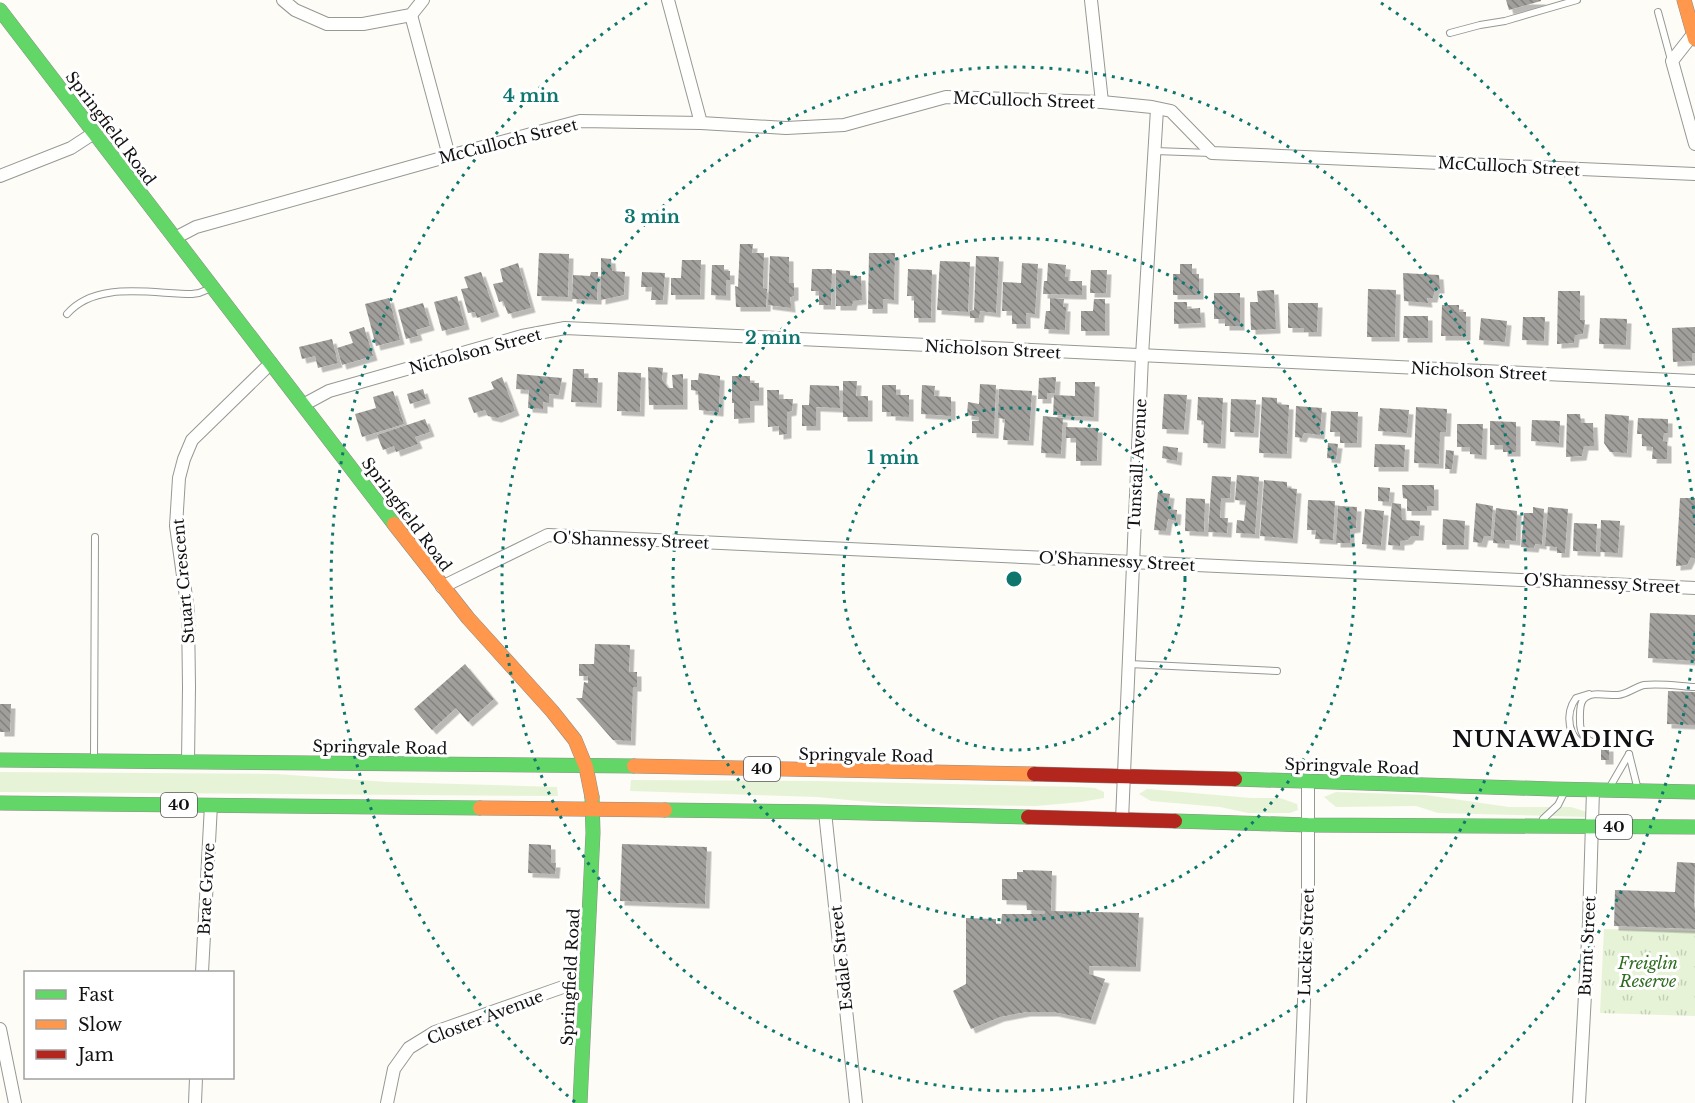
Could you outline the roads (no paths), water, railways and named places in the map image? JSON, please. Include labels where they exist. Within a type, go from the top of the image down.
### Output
[{"type":"main road","points":[[1684,0],[1694,36]]},
{"type":"main road","name":"Springfield Road","points":[[0,10],[442,586],[575,740],[586,767],[591,788],[592,809],[580,1103]]},
{"type":"main road","name":"Springvale Road","points":[[0,760],[1123,776],[1695,792]]},
{"type":"main road","name":"40","points":[[0,803],[825,812],[1308,825],[1695,828]]},
{"type":"street","points":[[283,0],[295,10],[327,24],[363,24],[411,15],[423,0]]},
{"type":"street","points":[[668,0],[701,123]]},
{"type":"street","points":[[1091,0],[1102,102]]},
{"type":"street","points":[[411,15],[449,156]]},
{"type":"street","points":[[1694,36],[1672,60],[1695,144]]},
{"type":"street","name":"McCulloch Street","points":[[175,238],[196,227],[580,122],[701,123],[786,128],[844,125],[946,97],[1102,102],[1152,107],[1171,111],[1212,153],[1695,174]]},
{"type":"street","name":"Tunstall Avenue","points":[[1122,820],[1142,356],[1156,109]]},
{"type":"street","points":[[0,176],[71,148],[94,133]]},
{"type":"street","name":"Nicholson Street","points":[[303,405],[329,391],[522,336],[565,328],[1695,381]]},
{"type":"street","name":"Stuart Crescent","points":[[188,762],[188,611],[176,526],[179,478],[192,440],[271,363]]},
{"type":"street","name":"O'Shannessy Street","points":[[442,586],[548,535],[1695,588]]},
{"type":"street","name":"Luckie Street","points":[[1300,1103],[1308,899],[1308,781]]},
{"type":"street","name":"Burnt Street","points":[[1579,1103],[1593,790]]},
{"type":"street","name":"Brae Grove","points":[[202,971],[211,805]]},
{"type":"street","name":"Esdale Street","points":[[825,812],[856,1103]]},
{"type":"street","name":"Closter Avenue","points":[[387,1103],[394,1069],[409,1048],[435,1032],[563,987],[586,986]]},
{"type":"street","points":[[0,1029],[15,1103]]},
{"type":"street","points":[[195,1103],[196,1079]]},
{"type":"lane","points":[[1450,33],[1505,21],[1577,0]]},
{"type":"lane","points":[[1658,12],[1672,60]]},
{"type":"lane","points":[[1155,151],[1212,153]]},
{"type":"lane","points":[[67,314],[79,303],[99,294],[137,292],[199,294],[213,287]]},
{"type":"lane","points":[[94,760],[95,537]]},
{"type":"lane","points":[[1128,663],[1277,671]]},
{"type":"lane","points":[[1587,745],[1578,742],[1572,735],[1570,726],[1571,706],[1579,696],[1621,695],[1645,685],[1695,687]]},
{"type":"lane","points":[[1594,743],[1585,738],[1580,728],[1581,706],[1587,696],[1597,694]]},
{"type":"lane","points":[[1609,790],[1629,754],[1639,791]]},
{"type":"lane","points":[[1533,827],[1558,805],[1566,789]]},
{"type":"district","name":"NUNAWADING","points":[[1554,739]]},
{"type":"park label","name":"Freiglin Reserve","points":[[1648,972]]}]
